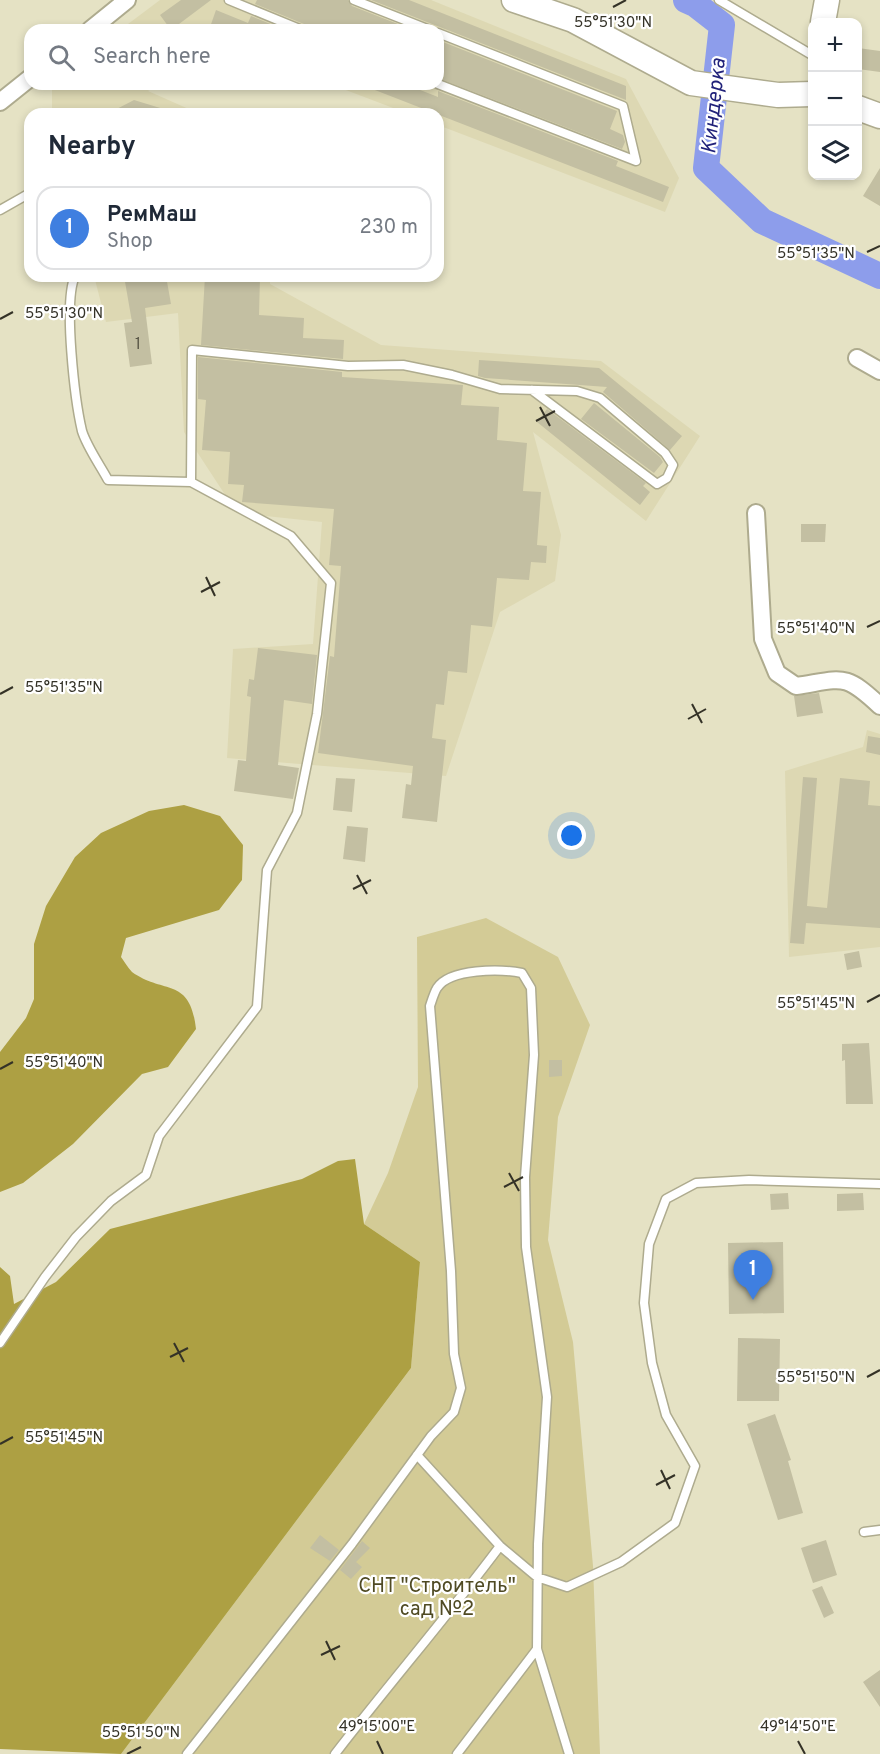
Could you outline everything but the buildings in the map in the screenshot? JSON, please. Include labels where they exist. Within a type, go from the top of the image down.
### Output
[{"type":"street","points":[[97,24],[127,0]]},
{"type":"street","points":[[514,0],[573,20],[691,83],[777,95],[808,94]]},
{"type":"street","points":[[824,18],[827,0]]},
{"type":"street","points":[[0,102],[24,83]]},
{"type":"street","points":[[862,109],[880,116]]},
{"type":"street","points":[[857,358],[880,371]]},
{"type":"street","points":[[756,513],[763,639],[777,673],[796,686],[840,679],[856,683],[880,706]]},
{"type":"lane","points":[[229,0],[287,24]]},
{"type":"lane","points":[[354,0],[415,24]]},
{"type":"lane","points":[[719,0],[808,52]]},
{"type":"lane","points":[[444,35],[622,106],[636,161],[444,86]]},
{"type":"lane","points":[[0,210],[24,196]]},
{"type":"lane","points":[[0,1343],[45,1277],[76,1237],[111,1201],[146,1175],[159,1136],[257,1007],[267,870],[297,813],[317,714],[331,583],[291,536],[191,482],[108,480],[82,432],[71,346],[72,282]]},
{"type":"lane","points":[[191,482],[192,350],[348,366],[403,365],[452,375],[500,389],[578,391],[600,398],[665,453],[673,465],[667,478],[657,484],[532,390]]},
{"type":"lane","points":[[187,1754],[352,1544],[417,1455],[454,1412],[461,1388],[454,1354],[451,1271],[430,1006],[438,987],[456,974],[506,970],[522,974],[531,988],[534,1054],[525,1176],[526,1247],[547,1397],[537,1577],[537,1649],[569,1754]]},
{"type":"lane","points":[[417,1455],[500,1546],[537,1577],[567,1587],[621,1562],[675,1523],[695,1467],[666,1415],[652,1363],[644,1303],[649,1244],[666,1199],[696,1183],[749,1180],[880,1184]]},
{"type":"lane","points":[[864,1532],[880,1530]]},
{"type":"lane","points":[[335,1754],[418,1648],[457,1604],[500,1546]]},
{"type":"lane","points":[[457,1754],[537,1649]]},
{"type":"shaded area","points":[[160,0],[431,0],[626,79],[679,178],[665,212],[444,127],[444,108],[393,108],[346,90],[444,90],[444,24],[128,24]]},
{"type":"shaded area","points":[[52,90],[149,90],[186,108],[52,108]]},
{"type":"shaded area","points":[[96,282],[270,282],[381,345],[601,361],[700,436],[646,521],[533,432],[561,535],[555,581],[500,612],[446,776],[227,758],[233,649],[313,644],[322,522],[237,513],[184,432],[178,313],[106,322]]},
{"type":"shaded area","points":[[867,730],[880,734],[880,947],[789,957],[785,771],[863,747]]},
{"type":"shaded area","points":[[184,805],[220,816],[243,845],[242,880],[219,910],[126,938],[121,957],[132,972],[182,994],[193,1012],[196,1029],[168,1067],[142,1074],[73,1144],[23,1183],[0,1192],[0,1052],[26,1018],[34,999],[34,944],[46,906],[75,857],[101,833],[149,811]]},
{"type":"shaded area","points":[[355,1159],[364,1224],[420,1262],[411,1368],[121,1754],[0,1749],[0,1267],[10,1276],[14,1304],[56,1282],[110,1229],[302,1179],[338,1161]]},
{"type":"green space","name":"СНТ \"Строитель\" сад №2","points":[[486,918],[558,957],[590,1025],[558,1117],[548,1240],[573,1342],[593,1566],[600,1754],[121,1754],[411,1368],[420,1262],[364,1224],[388,1173],[418,1087],[417,937]]},
{"type":"waterway","name":"Киндерка","points":[[686,0],[695,4],[722,25],[706,168],[762,221],[880,276]]},
{"type":"place","name":"РемМаш","points":[[753,1300]]}]
